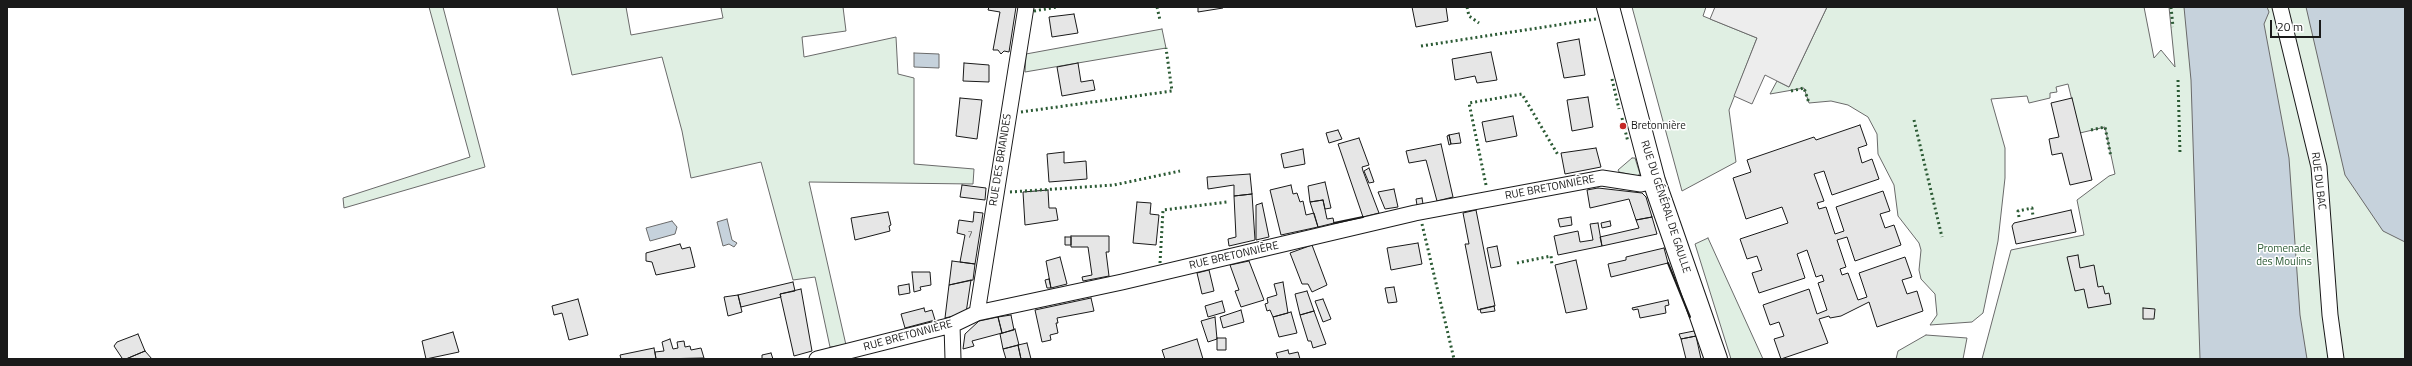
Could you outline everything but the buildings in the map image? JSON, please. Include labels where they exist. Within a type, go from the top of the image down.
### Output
[{"type":"main road","name":"RUE DU GÉNÉRAL DE GAULLE","points":[[1608,7],[1654,181],[1716,359]]},
{"type":"street","name":"RUE DES BRIANDES","points":[[977,313],[1026,7]]},
{"type":"street","name":"RUE DU BAC","points":[[2280,7],[2319,167],[2330,315],[2336,359]]},
{"type":"street","name":"RUE BRETONNIÈRE","points":[[817,359],[952,325],[977,313],[1133,280],[1415,213],[1602,178],[1641,184],[1654,181]]},
{"type":"street","points":[[952,325],[953,359]]},
{"type":"green space","points":[[429,7],[443,7],[485,167],[344,208],[343,198],[470,157]]},
{"type":"green space","points":[[557,7],[626,7],[631,35],[723,18],[721,8],[724,7],[843,7],[846,31],[802,37],[804,57],[896,37],[898,74],[914,78],[914,164],[974,169],[973,184],[809,182],[846,345],[830,347],[815,277],[793,280],[761,162],[691,178],[682,131],[662,57],[572,75]]},
{"type":"green space","points":[[1632,7],[1706,7],[1703,16],[1757,38],[1729,110],[1736,162],[1682,191]]},
{"type":"green space","name":"Promenade des Moulins","points":[[1827,7],[2144,7],[2154,58],[2161,50],[2175,67],[2169,7],[2310,7],[2405,238],[2405,359],[1982,359],[2011,250],[2084,235],[2077,200],[2109,176],[2115,174],[2105,127],[2080,133],[2068,84],[2056,87],[2057,92],[2050,93],[2050,98],[2029,103],[2027,96],[1991,99],[2005,148],[2005,178],[1998,241],[1983,313],[1972,322],[1930,325],[1937,315],[1935,294],[1921,279],[1919,270],[1921,250],[1919,243],[1898,216],[1894,185],[1878,154],[1877,134],[1868,117],[1848,105],[1831,101],[1809,103],[1804,88],[1770,94],[1777,81],[1789,87]]},
{"type":"green space","points":[[1162,29],[1166,48],[1025,72],[1026,54]]},
{"type":"green space","points":[[1632,158],[1635,158],[1640,174],[1637,176],[1619,172],[1618,170]]},
{"type":"green space","points":[[1708,238],[1763,359],[1731,359],[1695,244]]},
{"type":"green space","points":[[1926,335],[1967,338],[1963,359],[1896,359],[1898,351]]},
{"type":"shaded area","points":[[1715,7],[1827,7],[1789,87],[1765,75],[1752,104],[1734,96],[1757,38],[1710,19]]},
{"type":"shaded area","points":[[2184,7],[2267,7],[2269,12],[2264,24],[2289,158],[2300,315],[2307,359],[2200,359],[2191,80]]},
{"type":"shaded area","points":[[2306,7],[2405,7],[2405,242],[2383,231],[2345,175]]},
{"type":"shaded area","points":[[914,53],[939,54],[939,68],[914,67]]},
{"type":"shaded area","points":[[727,219],[732,240],[737,243],[734,247],[729,244],[723,246],[717,222]]},
{"type":"shaded area","points":[[672,221],[677,227],[675,234],[650,241],[646,228]]},
{"type":"hedge","points":[[1034,11],[1057,7]]},
{"type":"hedge","points":[[1157,7],[1160,20]]},
{"type":"hedge","points":[[1467,7],[1469,16],[1479,23]]},
{"type":"hedge","points":[[2171,7],[2173,27]]},
{"type":"hedge","points":[[1421,46],[1596,19]]},
{"type":"hedge","points":[[1021,112],[1172,91],[1166,48]]},
{"type":"hedge","points":[[1612,79],[1619,109]]},
{"type":"hedge","points":[[2178,80],[2180,154]]},
{"type":"hedge","points":[[1791,91],[1804,88],[1809,103]]},
{"type":"hedge","points":[[1486,185],[1469,103],[1522,94],[1558,155]]},
{"type":"hedge","points":[[1622,118],[1628,142]]},
{"type":"hedge","points":[[1914,120],[1942,237]]},
{"type":"hedge","points":[[2091,130],[2105,127],[2111,157]]},
{"type":"hedge","points":[[1010,192],[1114,185],[1180,171]]},
{"type":"hedge","points":[[1160,263],[1163,210],[1227,202]]},
{"type":"hedge","points":[[2019,217],[2018,211],[2032,208],[2033,216]]},
{"type":"hedge","points":[[1422,224],[1454,359]]},
{"type":"hedge","points":[[1517,263],[1551,256],[1552,265]]},
{"type":"wall","points":[[1334,223],[1363,217]]},
{"type":"wall","points":[[1668,263],[1690,317]]},
{"type":"place","name":"Bretonnière","points":[[1623,126]]}]
